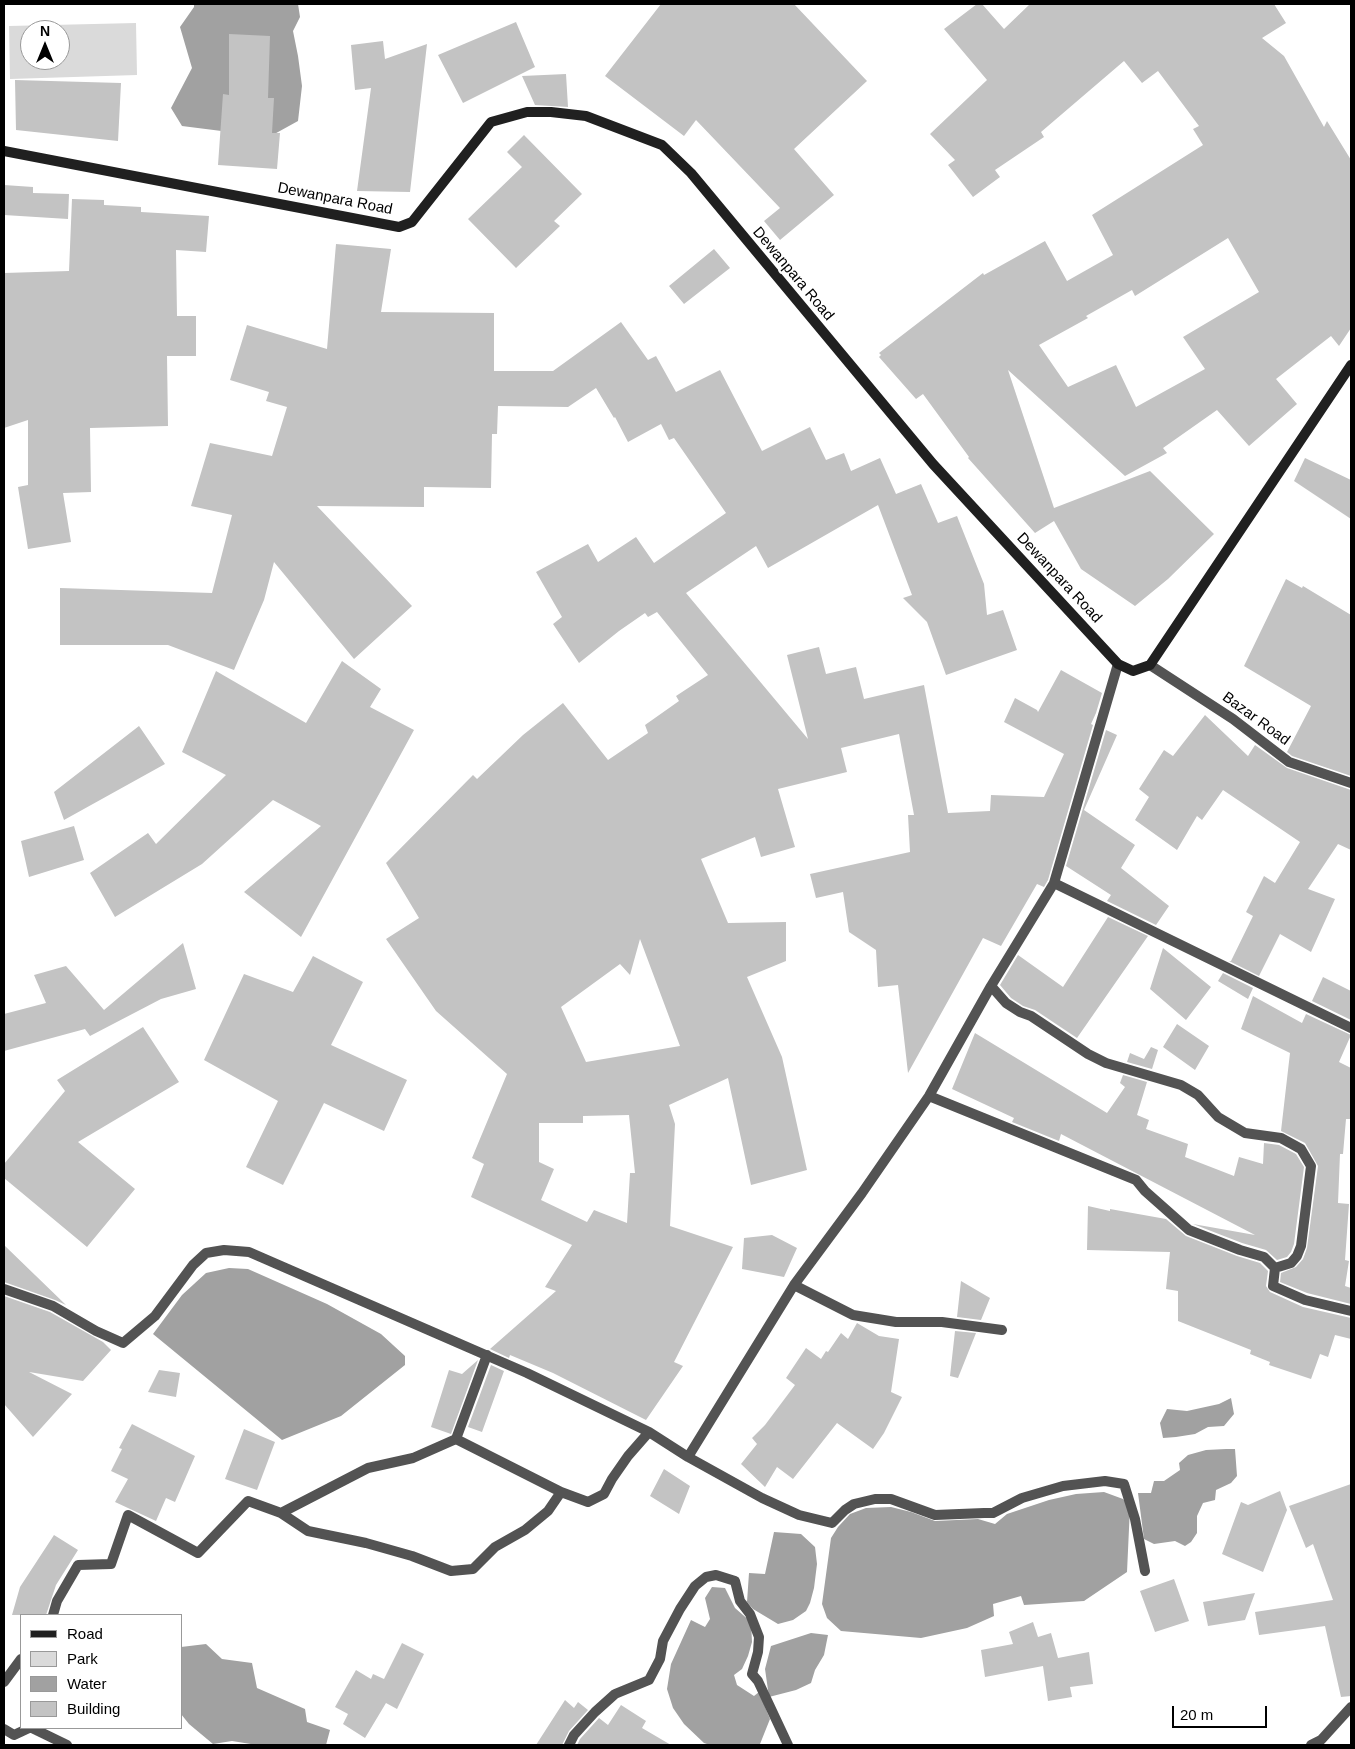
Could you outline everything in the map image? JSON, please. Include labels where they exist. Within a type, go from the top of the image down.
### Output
[{"type":"street","name":"Dewanpara Road","points":[[4,151],[400,227],[412,222],[491,122],[527,112],[551,112],[586,116],[662,145],[691,173],[933,464],[1118,664]]},
{"type":"street","points":[[688,1457],[794,1285],[862,1193],[929,1096],[991,986],[1054,883],[1118,664],[1134,671],[1150,665],[1347,379],[1351,365]]},
{"type":"street","name":"Bazar Road","points":[[1150,665],[1233,719],[1289,762],[1351,783]]},
{"type":"street","points":[[1054,883],[1351,1028]]},
{"type":"street","points":[[991,986],[1006,1003],[1020,1012],[1031,1016],[1106,1064],[1181,1085],[1198,1095],[1218,1117],[1245,1133],[1281,1138],[1301,1149],[1311,1166],[1301,1246],[1297,1256],[1291,1263],[1275,1268]]},
{"type":"street","points":[[929,1096],[1136,1180],[1144,1191],[1189,1230],[1240,1250],[1264,1257],[1275,1268]]},
{"type":"street","points":[[4,1289],[53,1306],[96,1331],[123,1343],[156,1316],[193,1265],[206,1253],[224,1250],[249,1252],[487,1355],[649,1432],[688,1457],[762,1498],[799,1515],[832,1523],[854,1504],[874,1499],[891,1499],[935,1515],[993,1513],[1022,1498],[1063,1486],[1104,1481],[1124,1484],[1135,1520],[1145,1571]]},
{"type":"street","points":[[1275,1268],[1273,1286],[1305,1300],[1351,1311]]},
{"type":"street","points":[[794,1285],[853,1315],[896,1322],[942,1322],[1002,1330]]},
{"type":"street","points":[[281,1513],[368,1468],[412,1458],[456,1439],[487,1355]]},
{"type":"street","points":[[456,1439],[561,1492],[588,1502],[604,1494],[628,1456],[649,1432]]},
{"type":"street","points":[[53,1614],[57,1601],[78,1565],[111,1564],[128,1515],[198,1552],[248,1501],[281,1513],[308,1531],[366,1543],[412,1556],[451,1571],[473,1569],[496,1547],[525,1530],[548,1511],[561,1492]]},
{"type":"street","points":[[569,1745],[574,1736],[595,1712],[615,1694],[649,1680],[660,1659],[663,1641],[680,1609],[695,1586],[706,1577],[716,1575],[735,1581],[740,1601],[750,1614],[759,1637],[758,1652],[752,1674],[758,1682],[788,1745]]},
{"type":"street","points":[[4,1682],[20,1660]]},
{"type":"street","points":[[1311,1745],[1321,1740],[1351,1707]]},
{"type":"street","points":[[4,1729],[14,1736],[29,1729]]},
{"type":"street","points":[[33,1729],[67,1745]]},
{"type":"green space","points":[[136,23],[137,75],[10,79],[9,26],[20,26],[20,70],[70,70],[70,25]]},
{"type":"water","points":[[194,4],[298,4],[300,17],[293,31],[302,86],[298,121],[269,137],[182,126],[171,108],[192,68],[180,27],[194,7]]},
{"type":"water","points":[[229,1268],[248,1269],[327,1304],[381,1334],[405,1356],[405,1365],[341,1416],[282,1440],[153,1334],[182,1295],[206,1273]]},
{"type":"water","points":[[1231,1398],[1234,1414],[1224,1426],[1208,1427],[1195,1434],[1163,1438],[1160,1423],[1167,1409],[1187,1411],[1219,1404]]},
{"type":"water","points":[[1235,1449],[1237,1476],[1231,1483],[1216,1490],[1215,1500],[1203,1503],[1197,1516],[1197,1533],[1191,1542],[1185,1546],[1175,1541],[1154,1544],[1144,1539],[1138,1493],[1151,1493],[1154,1481],[1164,1481],[1180,1470],[1179,1463],[1188,1455],[1206,1450]]},
{"type":"water","points":[[1104,1492],[1123,1499],[1130,1507],[1127,1572],[1084,1601],[1024,1605],[1021,1596],[993,1604],[994,1616],[967,1628],[921,1638],[841,1631],[827,1618],[822,1604],[831,1538],[850,1514],[866,1508],[891,1507],[935,1521],[978,1519],[995,1524],[1007,1514],[1049,1500],[1076,1494]]},
{"type":"water","points":[[774,1532],[801,1534],[815,1547],[817,1564],[814,1588],[806,1611],[793,1620],[778,1624],[753,1609],[747,1602],[749,1573],[765,1574]]},
{"type":"water","points":[[712,1587],[725,1588],[735,1608],[751,1622],[752,1642],[748,1656],[742,1669],[734,1675],[737,1685],[754,1696],[759,1692],[770,1719],[760,1744],[710,1745],[704,1743],[684,1724],[673,1708],[667,1689],[671,1664],[691,1620],[705,1627],[710,1619],[705,1598]]},
{"type":"water","points":[[811,1633],[828,1635],[824,1655],[815,1670],[811,1683],[796,1690],[769,1697],[765,1669],[771,1646]]},
{"type":"water","points":[[206,1644],[222,1659],[252,1663],[257,1688],[305,1709],[307,1722],[330,1730],[326,1745],[257,1745],[232,1741],[213,1744],[189,1724],[182,1715],[182,1647]]},
{"type":"building","points":[[661,4],[794,4],[867,81],[794,149],[834,195],[780,240],[764,221],[780,208],[696,120],[684,136],[605,76]]},
{"type":"building","points":[[977,4],[982,4],[1004,29],[1030,4],[1274,4],[1286,23],[1262,38],[1284,56],[1324,127],[1327,121],[1351,160],[1351,328],[1339,346],[1331,336],[1276,379],[1297,404],[1249,446],[1217,410],[1163,448],[1167,453],[1125,476],[1008,370],[1054,508],[1150,471],[1214,534],[1168,579],[1135,606],[1081,569],[1054,521],[1035,533],[968,458],[923,394],[916,399],[879,357],[881,355],[879,353],[983,273],[984,275],[1045,241],[1067,281],[1113,255],[1092,215],[1203,145],[1193,129],[1199,126],[1158,71],[1142,83],[1124,61],[1041,132],[1044,137],[995,170],[1000,177],[973,197],[948,165],[955,160],[930,134],[987,80],[944,29]],"holes":[[[1228,238],[1259,292],[1183,337],[1205,369],[1136,407],[1116,365],[1068,387],[1039,345],[1088,318],[1086,316],[1132,290],[1135,296]]]},
{"type":"building","points":[[516,22],[535,67],[463,103],[438,55]]},
{"type":"building","points":[[229,34],[270,36],[268,98],[274,98],[272,133],[280,133],[277,169],[218,165],[223,94],[229,95]]},
{"type":"building","points":[[383,41],[385,59],[427,44],[410,192],[357,191],[371,88],[355,90],[351,45]]},
{"type":"building","points":[[566,74],[568,107],[535,105],[522,76]]},
{"type":"building","points":[[15,80],[121,83],[118,141],[16,130]]},
{"type":"building","points":[[524,135],[582,194],[554,221],[560,226],[516,268],[468,219],[522,167],[507,152]]},
{"type":"building","points":[[4,185],[33,187],[33,193],[69,194],[68,219],[4,215]]},
{"type":"building","points":[[72,199],[104,200],[104,205],[141,207],[141,212],[209,216],[206,252],[176,250],[177,316],[196,316],[196,356],[167,356],[168,426],[90,428],[91,492],[63,493],[71,542],[28,549],[18,487],[28,485],[28,420],[4,428],[4,273],[69,271]]},
{"type":"building","points":[[336,244],[391,249],[381,312],[494,313],[494,371],[553,371],[621,322],[648,360],[656,356],[676,392],[720,370],[762,451],[810,427],[826,460],[844,453],[851,471],[880,458],[896,494],[921,484],[938,523],[957,516],[984,584],[987,615],[1003,610],[1017,650],[946,675],[927,622],[903,598],[912,595],[878,505],[768,568],[756,546],[686,593],[808,739],[787,655],[819,647],[826,674],[856,667],[864,699],[924,685],[948,813],[990,811],[991,795],[1044,797],[1064,754],[1004,722],[1015,698],[1038,712],[1061,670],[1102,693],[1091,724],[1093,725],[1048,880],[1044,887],[1037,884],[1001,946],[983,938],[908,1073],[898,985],[878,987],[876,950],[849,932],[843,892],[816,898],[810,874],[910,852],[908,815],[914,815],[899,734],[841,748],[847,772],[778,789],[795,847],[761,857],[755,837],[701,859],[728,923],[786,922],[786,961],[747,977],[782,1057],[807,1170],[751,1185],[728,1078],[669,1105],[675,1124],[670,1226],[733,1247],[674,1362],[683,1366],[646,1420],[553,1373],[510,1355],[509,1358],[490,1349],[556,1291],[545,1287],[572,1245],[471,1197],[484,1164],[472,1158],[507,1074],[436,1011],[386,939],[419,918],[386,863],[473,775],[477,779],[523,735],[563,703],[608,760],[648,733],[645,725],[679,701],[676,696],[708,675],[657,612],[648,617],[645,613],[579,663],[553,624],[562,617],[536,572],[588,544],[598,562],[636,537],[654,563],[726,513],[674,438],[669,440],[661,424],[628,442],[615,417],[596,388],[568,407],[498,406],[497,434],[492,434],[491,488],[424,487],[424,507],[317,506],[412,606],[354,659],[274,562],[264,600],[234,670],[168,645],[60,645],[60,588],[212,593],[232,515],[191,506],[210,443],[272,456],[287,407],[266,401],[269,392],[230,380],[247,325],[327,349]],"holes":[[[640,939],[680,1046],[586,1062],[561,1007],[620,964],[630,975]],[[629,1115],[635,1173],[630,1173],[627,1223],[594,1210],[587,1222],[541,1200],[554,1169],[539,1162],[539,1123],[583,1123],[583,1116]]]},
{"type":"building","points":[[714,249],[730,268],[684,304],[669,286]]},
{"type":"building","points":[[1305,458],[1351,480],[1351,519],[1294,481]]},
{"type":"building","points":[[1286,579],[1302,588],[1303,586],[1351,615],[1351,776],[1292,756],[1287,752],[1311,706],[1244,666]]},
{"type":"building","points":[[342,661],[381,689],[370,707],[414,730],[301,937],[244,892],[321,826],[273,800],[202,864],[115,917],[90,873],[148,833],[156,844],[226,775],[182,752],[216,671],[306,723]]},
{"type":"building","points":[[1205,715],[1248,756],[1255,745],[1287,768],[1351,790],[1351,850],[1338,844],[1308,889],[1335,899],[1311,952],[1280,934],[1259,976],[1229,961],[1231,961],[1253,916],[1246,912],[1264,876],[1275,883],[1300,842],[1223,790],[1202,820],[1197,816],[1177,850],[1135,820],[1149,797],[1139,789],[1164,750],[1173,756]]},
{"type":"building","points":[[139,726],[165,764],[64,820],[54,792]]},
{"type":"building","points":[[1106,730],[1117,735],[1084,810],[1135,845],[1121,868],[1169,906],[1156,925],[1107,901],[1111,895],[1066,866]]},
{"type":"building","points":[[74,826],[84,860],[29,877],[21,841]]},
{"type":"building","points":[[1108,917],[1148,936],[1077,1038],[1035,1010],[1023,1006],[1011,998],[1000,985],[1018,955],[1063,987]]},
{"type":"building","points":[[183,943],[196,989],[161,999],[90,1036],[85,1029],[4,1051],[4,1014],[46,1003],[34,975],[66,966],[104,1010]]},
{"type":"building","points":[[1163,948],[1211,987],[1186,1020],[1150,989]]},
{"type":"building","points":[[313,956],[363,982],[331,1045],[407,1080],[384,1131],[324,1103],[283,1185],[246,1167],[278,1101],[204,1060],[244,974],[293,992]]},
{"type":"building","points":[[1223,973],[1253,988],[1248,999],[1218,981]]},
{"type":"building","points":[[1323,977],[1351,991],[1351,1020],[1312,1001]]},
{"type":"building","points":[[1253,996],[1302,1023],[1306,1014],[1351,1035],[1339,1062],[1351,1068],[1351,1119],[1346,1119],[1343,1154],[1340,1154],[1338,1203],[1349,1204],[1345,1260],[1349,1261],[1345,1286],[1351,1288],[1351,1304],[1307,1293],[1280,1282],[1281,1273],[1296,1267],[1303,1259],[1307,1248],[1318,1166],[1305,1143],[1281,1131],[1290,1053],[1241,1029]]},
{"type":"building","points":[[1177,1024],[1209,1046],[1195,1070],[1163,1047]]},
{"type":"building","points":[[143,1027],[179,1082],[78,1142],[135,1189],[87,1247],[4,1178],[4,1164],[65,1091],[57,1080]]},
{"type":"building","points":[[975,1033],[1107,1113],[1125,1087],[1120,1083],[1123,1075],[1147,1082],[1137,1115],[1149,1120],[1146,1129],[1188,1144],[1185,1157],[1234,1176],[1239,1157],[1263,1164],[1264,1143],[1279,1145],[1296,1154],[1304,1167],[1294,1244],[1291,1252],[1287,1257],[1277,1260],[1266,1250],[1193,1224],[1255,1235],[1061,1134],[1059,1141],[1012,1122],[1014,1118],[952,1089]]},
{"type":"building","points":[[1151,1047],[1158,1050],[1152,1069],[1127,1062],[1130,1053],[1144,1059]]},
{"type":"building","points":[[1088,1206],[1166,1219],[1186,1236],[1260,1263],[1268,1271],[1266,1286],[1270,1292],[1303,1307],[1351,1318],[1351,1339],[1335,1335],[1328,1357],[1320,1354],[1311,1379],[1269,1365],[1270,1362],[1250,1354],[1251,1350],[1178,1321],[1178,1291],[1166,1289],[1170,1252],[1087,1250]]},
{"type":"building","points":[[772,1235],[797,1248],[784,1277],[742,1269],[744,1238]]},
{"type":"building","points":[[4,1245],[66,1305],[4,1282]]},
{"type":"building","points":[[961,1281],[990,1298],[981,1320],[957,1317]]},
{"type":"building","points":[[4,1296],[50,1312],[103,1342],[111,1350],[83,1381],[29,1372],[72,1394],[33,1437],[4,1404]]},
{"type":"building","points":[[857,1323],[879,1336],[899,1339],[891,1392],[902,1397],[884,1433],[873,1449],[837,1423],[793,1479],[777,1467],[765,1487],[741,1464],[757,1444],[752,1438],[765,1425],[795,1385],[786,1378],[806,1348],[821,1359],[841,1333],[848,1339]]},
{"type":"building","points":[[955,1331],[976,1333],[958,1378],[950,1376]]},
{"type":"building","points":[[478,1360],[451,1434],[431,1427],[449,1370],[462,1374]]},
{"type":"building","points":[[491,1365],[504,1371],[482,1432],[468,1427]]},
{"type":"building","points":[[159,1370],[180,1373],[176,1397],[148,1392]]},
{"type":"building","points":[[132,1424],[195,1456],[175,1502],[166,1498],[156,1521],[115,1502],[128,1479],[111,1471],[122,1449],[119,1448]]},
{"type":"building","points":[[244,1429],[275,1442],[257,1490],[225,1479]]},
{"type":"building","points":[[664,1469],[690,1486],[679,1514],[650,1496]]},
{"type":"building","points":[[1351,1484],[1351,1696],[1341,1697],[1325,1626],[1259,1635],[1255,1612],[1333,1600],[1313,1544],[1306,1548],[1289,1506]]},
{"type":"building","points":[[1280,1491],[1287,1510],[1263,1572],[1222,1554],[1241,1502],[1248,1505]]},
{"type":"building","points":[[54,1535],[78,1550],[56,1585],[46,1614],[12,1615],[20,1587]]},
{"type":"building","points":[[1174,1579],[1189,1621],[1155,1632],[1140,1591]]},
{"type":"building","points":[[1255,1593],[1245,1620],[1208,1626],[1203,1602]]},
{"type":"building","points":[[1033,1622],[1038,1637],[1051,1633],[1058,1658],[1089,1652],[1093,1684],[1070,1687],[1072,1697],[1048,1701],[1043,1666],[985,1677],[981,1650],[1013,1644],[1009,1632]]},
{"type":"building","points":[[402,1643],[424,1654],[397,1709],[386,1703],[365,1738],[343,1724],[348,1714],[335,1707],[356,1670],[371,1679],[373,1674],[384,1679]]},
{"type":"building","points":[[565,1700],[574,1708],[578,1702],[588,1710],[569,1731],[562,1745],[536,1745]]},
{"type":"building","points":[[621,1705],[646,1721],[642,1728],[671,1745],[577,1745],[599,1718],[608,1725]]}]
